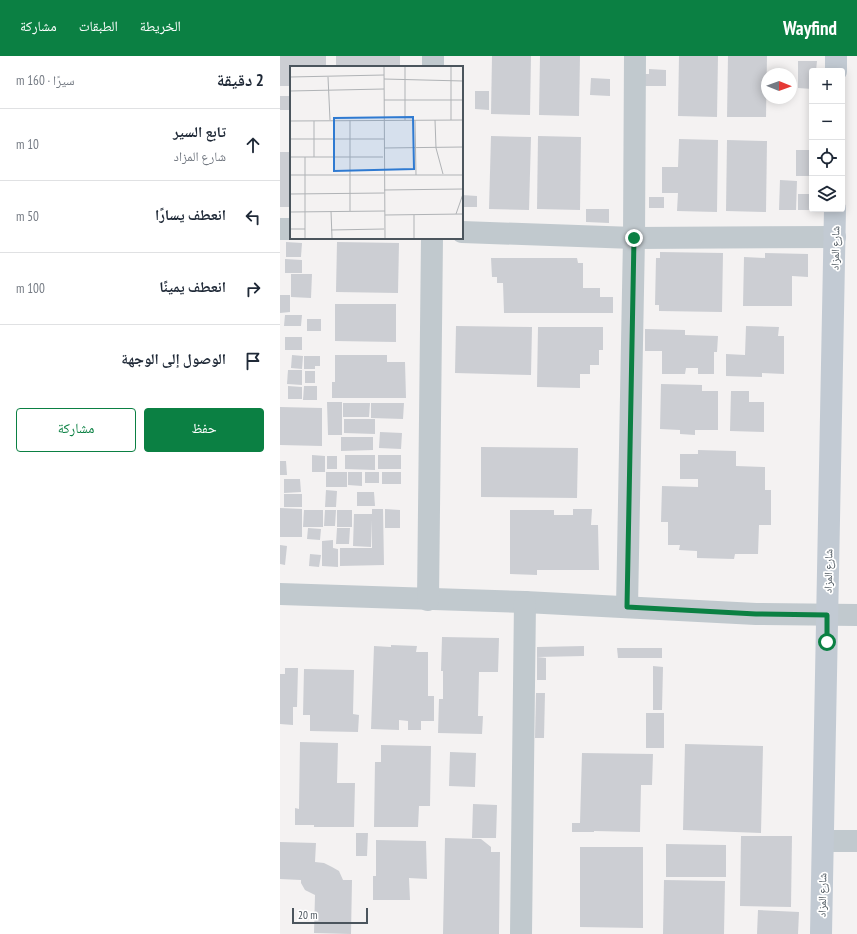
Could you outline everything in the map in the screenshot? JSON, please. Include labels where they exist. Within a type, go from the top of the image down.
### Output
[{"type":"street","points":[[627,607],[634,238],[635,56]]},
{"type":"street","points":[[836,56],[836,68]]},
{"type":"street","name":"شارع المزاد","points":[[821,934],[835,212]]},
{"type":"street","points":[[463,232],[634,238],[835,237]]},
{"type":"street","points":[[428,600],[432,239]]},
{"type":"street","points":[[280,594],[526,602],[756,614],[857,615]]},
{"type":"street","points":[[521,934],[526,602]]},
{"type":"street","points":[[823,840],[857,841]]},
{"type":"building","points":[[280,56],[326,56],[326,66],[290,66],[290,86],[280,86]]},
{"type":"building","points":[[336,56],[400,56],[400,66],[336,66]]},
{"type":"building","points":[[492,56],[531,56],[530,115],[491,114]]},
{"type":"building","points":[[540,56],[580,56],[579,116],[539,115]]},
{"type":"building","points":[[679,56],[718,56],[717,117],[678,116]]},
{"type":"building","points":[[728,56],[767,56],[767,68],[761,68],[761,104],[766,104],[766,117],[727,117]]},
{"type":"building","points":[[798,61],[817,61],[816,68],[809,68],[809,89],[798,88]]},
{"type":"building","points":[[649,69],[666,70],[666,86],[637,86],[637,74],[649,74]]},
{"type":"building","points":[[591,78],[610,79],[610,96],[590,95]]},
{"type":"building","points":[[475,91],[489,91],[489,110],[475,109]]},
{"type":"building","points":[[280,96],[290,96],[290,110],[280,110]]},
{"type":"building","points":[[491,136],[531,137],[529,210],[489,209]]},
{"type":"building","points":[[538,136],[581,137],[580,210],[537,209]]},
{"type":"building","points":[[679,139],[718,140],[717,212],[677,211],[678,193],[662,193],[662,167],[678,167]]},
{"type":"building","points":[[727,140],[767,141],[766,212],[726,211]]},
{"type":"building","points":[[796,150],[809,150],[809,176],[796,176]]},
{"type":"building","points":[[280,152],[290,152],[290,207],[280,207]]},
{"type":"building","points":[[780,180],[797,181],[796,210],[779,210]]},
{"type":"building","points":[[798,194],[809,194],[809,210],[798,210]]},
{"type":"building","points":[[463,195],[477,196],[477,207],[463,207]]},
{"type":"building","points":[[649,197],[664,197],[664,208],[649,208]]},
{"type":"building","points":[[586,209],[609,209],[609,223],[586,222]]},
{"type":"building","points":[[286,242],[302,243],[301,257],[286,257]]},
{"type":"building","points":[[337,242],[399,243],[398,293],[336,292]]},
{"type":"building","points":[[660,252],[723,253],[722,312],[659,311],[659,305],[655,305],[656,258],[660,258]]},
{"type":"building","points":[[765,253],[808,254],[808,277],[792,276],[792,306],[743,306],[744,257],[765,258]]},
{"type":"building","points":[[491,258],[577,258],[578,263],[583,263],[583,288],[600,288],[600,297],[613,297],[613,313],[504,313],[503,283],[497,283],[497,277],[492,277]]},
{"type":"building","points":[[285,259],[302,260],[302,273],[285,273]]},
{"type":"building","points":[[291,274],[312,274],[311,298],[291,297]]},
{"type":"building","points":[[280,295],[290,295],[290,312],[280,313]]},
{"type":"building","points":[[335,304],[396,304],[396,342],[335,341]]},
{"type":"building","points":[[285,315],[302,315],[301,326],[284,326]]},
{"type":"building","points":[[307,319],[321,319],[321,331],[307,331]]},
{"type":"building","points":[[456,326],[532,327],[531,375],[455,373]]},
{"type":"building","points":[[746,326],[779,327],[778,336],[784,336],[784,374],[762,373],[762,377],[726,376],[726,354],[745,355]]},
{"type":"building","points":[[538,327],[603,327],[603,350],[599,350],[599,365],[590,365],[590,374],[580,374],[580,388],[537,387]]},
{"type":"building","points":[[645,329],[685,330],[685,335],[718,336],[717,352],[714,352],[714,374],[698,374],[698,368],[686,368],[685,374],[662,374],[662,351],[645,351]]},
{"type":"building","points":[[285,337],[302,337],[302,350],[285,350]]},
{"type":"building","points":[[292,355],[303,356],[302,369],[291,368]]},
{"type":"building","points":[[335,355],[387,355],[387,362],[405,362],[406,398],[332,398],[332,382],[335,382]]},
{"type":"building","points":[[304,356],[320,356],[320,366],[315,366],[315,369],[304,369]]},
{"type":"building","points":[[288,370],[302,370],[302,385],[287,384]]},
{"type":"building","points":[[305,371],[315,371],[315,383],[305,383]]},
{"type":"building","points":[[661,384],[702,385],[702,391],[718,391],[718,430],[695,430],[695,435],[680,434],[680,430],[660,429]]},
{"type":"building","points":[[288,386],[302,387],[302,399],[288,399]]},
{"type":"building","points":[[304,386],[317,386],[317,400],[303,400]]},
{"type":"building","points":[[731,391],[749,391],[749,402],[764,402],[764,432],[730,431]]},
{"type":"building","points":[[327,402],[342,402],[342,435],[328,435]]},
{"type":"building","points":[[343,403],[370,403],[369,417],[343,417]]},
{"type":"building","points":[[371,403],[404,403],[403,419],[371,418]]},
{"type":"building","points":[[280,407],[322,408],[322,446],[280,445]]},
{"type":"building","points":[[344,419],[375,419],[375,434],[344,433]]},
{"type":"building","points":[[380,432],[402,433],[401,449],[379,448]]},
{"type":"building","points":[[341,437],[373,437],[373,450],[341,451]]},
{"type":"building","points":[[481,447],[578,448],[577,498],[481,497]]},
{"type":"building","points":[[698,450],[736,451],[736,466],[765,467],[765,490],[771,490],[771,525],[759,525],[758,554],[735,554],[734,559],[697,558],[697,551],[679,550],[680,545],[668,545],[668,522],[661,522],[662,486],[698,487],[698,479],[680,479],[680,454],[698,454]]},
{"type":"building","points":[[312,455],[325,456],[325,472],[312,472]]},
{"type":"building","points":[[345,455],[375,455],[375,470],[345,469]]},
{"type":"building","points":[[378,455],[401,455],[401,469],[378,469]]},
{"type":"building","points":[[327,456],[337,456],[337,469],[327,469]]},
{"type":"building","points":[[280,461],[286,461],[287,475],[280,475]]},
{"type":"building","points":[[326,472],[347,472],[347,487],[326,487]]},
{"type":"building","points":[[348,472],[362,472],[362,486],[348,485]]},
{"type":"building","points":[[365,472],[379,472],[379,483],[365,483]]},
{"type":"building","points":[[382,472],[401,472],[401,484],[382,484]]},
{"type":"building","points":[[284,479],[300,479],[301,492],[284,493]]},
{"type":"building","points":[[326,490],[337,491],[336,507],[325,507]]},
{"type":"building","points":[[357,492],[374,492],[375,506],[357,506]]},
{"type":"building","points":[[284,494],[302,494],[302,507],[284,507]]},
{"type":"building","points":[[280,508],[302,509],[302,537],[280,537]]},
{"type":"building","points":[[372,509],[383,509],[384,565],[340,566],[340,548],[372,548],[372,520],[371,547],[353,546],[354,514],[372,514]]},
{"type":"building","points":[[385,509],[400,510],[400,528],[385,528]]},
{"type":"building","points":[[573,509],[592,509],[591,525],[598,525],[599,570],[537,570],[537,575],[510,574],[510,510],[554,510],[554,515],[573,515]]},
{"type":"building","points":[[304,510],[323,510],[323,527],[303,527]]},
{"type":"building","points":[[325,510],[336,510],[335,526],[324,526]]},
{"type":"building","points":[[337,510],[352,510],[352,527],[337,527]]},
{"type":"building","points":[[308,528],[321,529],[320,540],[307,539]]},
{"type":"building","points":[[337,528],[350,528],[349,544],[336,544]]},
{"type":"building","points":[[333,540],[333,548],[338,549],[338,567],[322,566],[322,541]]},
{"type":"building","points":[[280,545],[287,546],[285,565],[280,564]]},
{"type":"building","points":[[310,554],[321,555],[319,567],[309,566]]},
{"type":"building","points":[[442,637],[499,638],[498,672],[479,672],[478,716],[483,716],[482,734],[438,733],[439,699],[443,699],[443,671],[441,671]]},
{"type":"building","points":[[391,645],[417,646],[416,652],[428,652],[428,696],[434,696],[434,721],[421,721],[421,730],[408,730],[408,721],[399,720],[399,730],[371,729],[374,646],[391,647]]},
{"type":"building","points":[[584,646],[584,656],[537,657],[537,647]]},
{"type":"building","points":[[617,648],[662,648],[662,658],[618,658]]},
{"type":"building","points":[[537,657],[546,658],[546,680],[537,680]]},
{"type":"building","points":[[653,666],[663,667],[662,710],[653,710]]},
{"type":"building","points":[[285,668],[298,668],[297,707],[293,707],[293,725],[280,724],[280,674],[285,674]]},
{"type":"building","points":[[304,669],[354,670],[353,714],[359,715],[358,732],[310,731],[310,715],[303,715]]},
{"type":"building","points":[[536,693],[545,693],[544,738],[535,738]]},
{"type":"building","points":[[646,713],[664,713],[664,748],[646,748]]},
{"type":"building","points":[[300,742],[338,743],[337,783],[355,783],[354,827],[314,827],[314,825],[295,825],[295,808],[299,809]]},
{"type":"building","points":[[685,744],[763,746],[761,833],[683,830]]},
{"type":"building","points":[[381,745],[431,746],[430,806],[419,806],[418,827],[374,827],[375,762],[381,762]]},
{"type":"building","points":[[450,752],[476,753],[475,787],[449,786]]},
{"type":"building","points":[[582,753],[653,754],[652,785],[641,785],[640,832],[572,832],[572,823],[580,823]]},
{"type":"building","points":[[473,804],[497,805],[496,838],[472,838]]},
{"type":"building","points":[[356,833],[368,833],[367,856],[356,856]]},
{"type":"building","points":[[741,836],[792,836],[791,907],[740,906]]},
{"type":"building","points":[[445,838],[481,839],[491,847],[491,852],[500,852],[499,934],[443,934]]},
{"type":"building","points":[[376,840],[426,841],[427,879],[409,878],[410,900],[373,900],[373,876],[376,876]]},
{"type":"building","points":[[280,842],[316,843],[315,862],[324,863],[339,871],[343,880],[352,880],[351,934],[314,933],[315,895],[305,890],[301,880],[280,879]]},
{"type":"building","points":[[666,844],[726,845],[726,877],[666,877]]},
{"type":"building","points":[[580,847],[643,847],[643,928],[580,927]]},
{"type":"building","points":[[664,880],[725,881],[724,934],[663,934]]},
{"type":"building","points":[[758,910],[799,912],[798,934],[757,934]]},
{"type":"route","points":[[634,238],[627,607],[756,614],[827,615],[827,642]]}]
